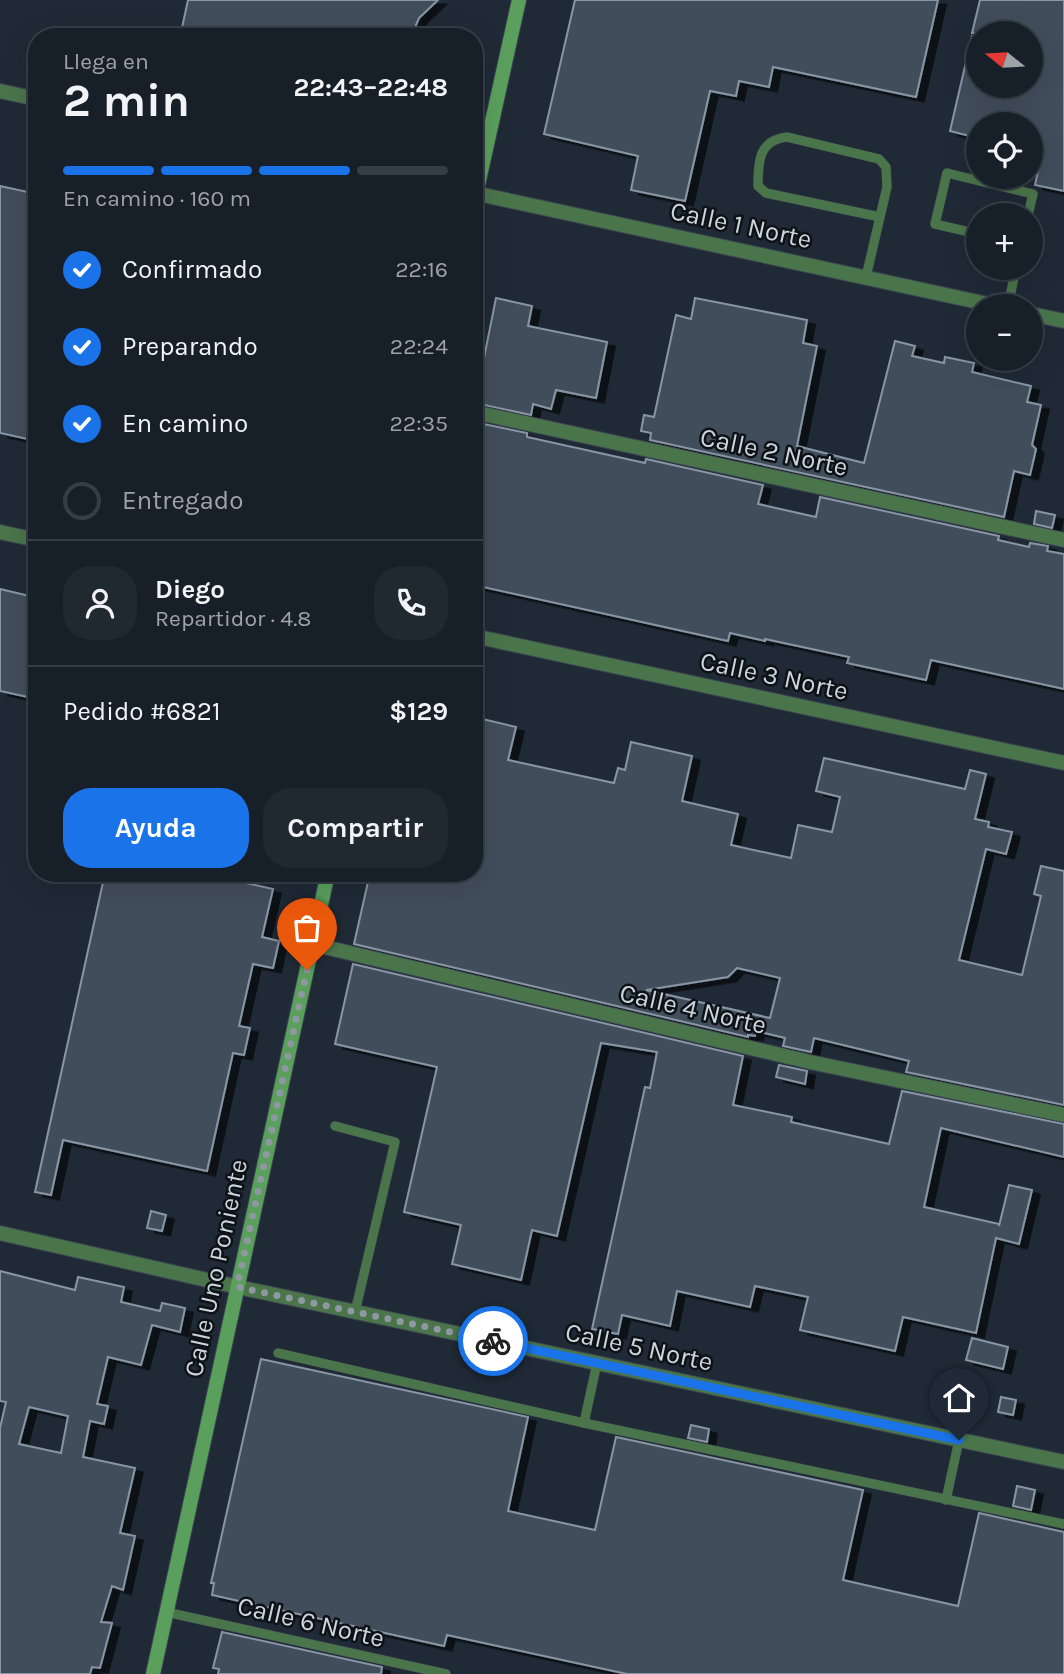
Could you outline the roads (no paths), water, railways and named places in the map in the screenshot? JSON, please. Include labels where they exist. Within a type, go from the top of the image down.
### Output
[{"type":"main road","points":[[483,161],[519,0]]},
{"type":"main road","name":"Calle Uno Poniente","points":[[153,1674],[326,882]]},
{"type":"street","points":[[0,91],[28,97]]},
{"type":"street","name":"Calle 1 Norte","points":[[483,199],[966,299]]},
{"type":"street","points":[[1043,316],[1064,321]]},
{"type":"street","name":"Calle 2 Norte","points":[[483,414],[1064,540]]},
{"type":"street","points":[[0,532],[28,538]]},
{"type":"street","name":"Calle 3 Norte","points":[[483,638],[1064,763]]},
{"type":"street","name":"Calle 4 Norte","points":[[313,944],[810,1062],[1064,1115]]},
{"type":"street","name":"Calle 5 Norte","points":[[0,1233],[237,1287],[1064,1462]]},
{"type":"lane","points":[[866,277],[880,217],[887,187],[886,167],[879,159],[787,137],[774,138],[764,146],[758,170],[758,186],[766,193],[880,217]]},
{"type":"lane","points":[[966,231],[935,224],[947,173],[1033,194],[1031,203]]},
{"type":"lane","points":[[335,1126],[395,1142],[355,1312]]},
{"type":"lane","points":[[278,1353],[584,1423],[1064,1524]]},
{"type":"lane","points":[[584,1423],[597,1363]]},
{"type":"lane","points":[[946,1500],[959,1440]]},
{"type":"lane","name":"Calle 6 Norte","points":[[166,1612],[446,1674]]}]
